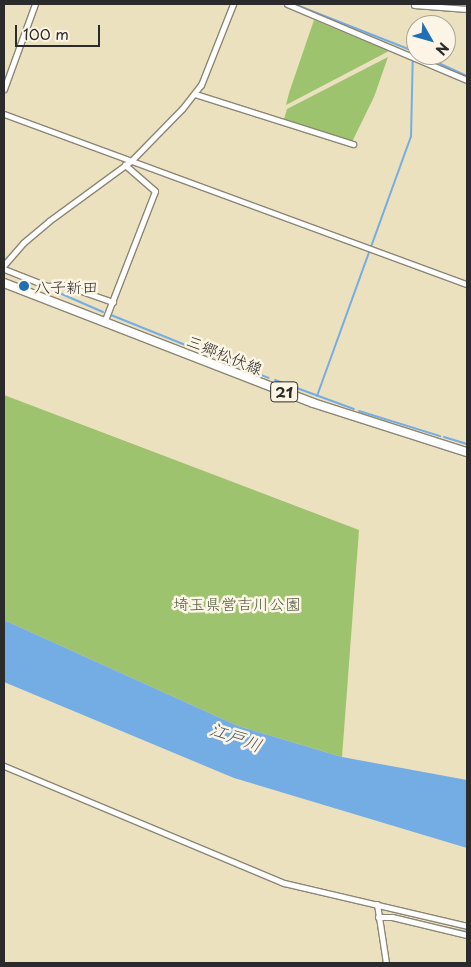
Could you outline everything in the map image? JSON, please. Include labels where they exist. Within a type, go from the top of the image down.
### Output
[{"type":"main road","name":"三郷松伏線","points":[[4,282],[313,403],[467,452]]},
{"type":"street","points":[[4,89],[35,4]]},
{"type":"street","points":[[113,302],[64,285],[47,286],[4,267],[23,243],[49,221],[131,161],[195,94],[233,4]]},
{"type":"street","points":[[287,4],[467,80]]},
{"type":"street","points":[[414,5],[467,9]]},
{"type":"street","points":[[195,94],[353,144]]},
{"type":"street","points":[[4,114],[467,284]]},
{"type":"street","points":[[105,320],[155,191],[125,166]]},
{"type":"street","points":[[4,766],[284,883],[467,926]]},
{"type":"street","points":[[376,904],[386,963]]},
{"type":"street","points":[[378,918],[392,917],[467,935]]},
{"type":"green space","points":[[314,20],[389,51],[286,105],[289,93]]},
{"type":"green space","points":[[388,57],[374,97],[352,142],[284,119],[287,109]]},
{"type":"green space","name":"埼玉県営吉川公園","points":[[4,395],[359,530],[342,757],[238,726],[4,620]]},
{"type":"water","name":"江戸川","points":[[4,620],[238,726],[342,757],[467,780],[467,848],[234,778],[4,682]]},
{"type":"waterway","points":[[294,4],[406,48]]},
{"type":"waterway","points":[[317,396],[411,137],[413,65]]},
{"type":"waterway","points":[[443,65],[467,76]]},
{"type":"waterway","points":[[48,288],[103,312]]},
{"type":"waterway","points":[[111,315],[188,346]]},
{"type":"waterway","points":[[195,349],[269,378]]},
{"type":"waterway","points":[[275,380],[354,409]]},
{"type":"waterway","points":[[359,411],[440,436]]},
{"type":"waterway","points":[[444,437],[467,444]]},
{"type":"waterway","points":[[380,914],[467,932]]},
{"type":"waterway","points":[[378,918],[379,932]]},
{"type":"place","name":"八子新田","points":[[24,286]]}]
